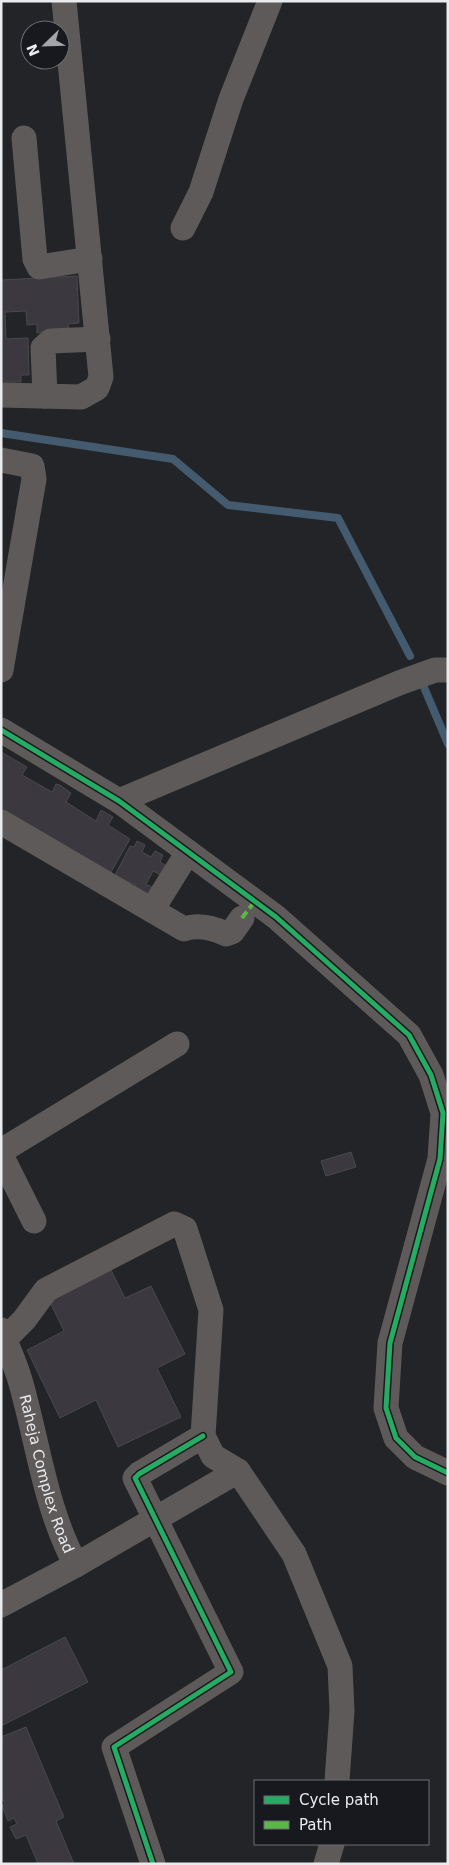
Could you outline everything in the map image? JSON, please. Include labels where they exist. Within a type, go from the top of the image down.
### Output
[{"type":"street","points":[[1,396],[81,397],[97,388],[101,377],[64,1]]},
{"type":"street","points":[[183,228],[201,192],[231,99],[270,1]]},
{"type":"street","points":[[24,138],[35,259],[39,267],[90,259]]},
{"type":"street","points":[[45,396],[42,348],[51,341],[98,339]]},
{"type":"street","points":[[1,460],[32,466],[34,479],[1,670]]},
{"type":"street","points":[[119,801],[399,683],[435,670],[448,670]]},
{"type":"street","points":[[1,730],[119,801],[276,917],[409,1035],[431,1074],[443,1113],[440,1159],[390,1343],[386,1408],[396,1438],[415,1457],[448,1473]]},
{"type":"street","points":[[1,822],[184,929],[192,926],[214,928],[226,934],[232,932],[242,918]]},
{"type":"street","points":[[152,910],[188,852]]},
{"type":"street","points":[[1,1151],[177,1044]]},
{"type":"street","points":[[1,1155],[34,1221]]},
{"type":"street","points":[[3,1334],[24,1320],[46,1290],[174,1224],[185,1228],[211,1310],[203,1436],[213,1456],[238,1471],[294,1554],[340,1666],[342,1711],[337,1780]]},
{"type":"street","name":"Raheja Complex Road","points":[[1,1605],[76,1565],[64,1544],[51,1504],[20,1380],[3,1334]]},
{"type":"street","points":[[153,1864],[114,1747],[231,1672],[135,1478],[203,1436]]},
{"type":"street","points":[[76,1565],[238,1471]]},
{"type":"street","points":[[326,1864],[332,1845]]},
{"type":"building","points":[[77,276],[79,323],[68,324],[69,331],[37,333],[37,324],[27,325],[26,311],[5,312],[6,339],[28,338],[29,375],[21,375],[21,382],[1,382],[1,280]]},
{"type":"building","points":[[1,752],[27,767],[22,775],[52,792],[56,784],[60,785],[71,793],[66,802],[96,821],[101,810],[113,817],[108,825],[130,839],[107,879],[1,813]]},
{"type":"building","points":[[137,841],[145,845],[142,852],[151,857],[155,851],[163,855],[160,862],[168,867],[163,876],[153,871],[146,884],[155,889],[148,903],[131,894],[136,885],[129,882],[124,890],[111,883],[130,846],[134,847]]},
{"type":"building","points":[[351,1152],[356,1167],[326,1176],[321,1161]]},
{"type":"building","points":[[110,1268],[125,1298],[151,1286],[185,1354],[157,1368],[181,1417],[118,1447],[96,1400],[60,1418],[27,1350],[64,1331],[48,1298]]},
{"type":"building","points":[[65,1637],[88,1682],[1,1726],[1,1670]]},
{"type":"building","points":[[26,1727],[64,1817],[56,1821],[74,1864],[38,1864],[26,1835],[16,1839],[10,1827],[17,1824],[14,1818],[8,1821],[2,1806],[5,1804],[1,1795],[1,1737]]},
{"type":"waterway","points":[[1,433],[173,459],[228,505],[338,518],[410,656]]},
{"type":"waterway","points":[[423,685],[448,744]]},
{"type":"marked path","points":[[242,918],[255,901]]},
{"type":"cycle path","points":[[1,730],[119,801],[276,917],[409,1035],[431,1075],[443,1113],[440,1159],[390,1343],[386,1408],[396,1438],[415,1457],[448,1473]]},
{"type":"cycle path","points":[[153,1864],[114,1747],[231,1672],[135,1478],[203,1436]]}]
